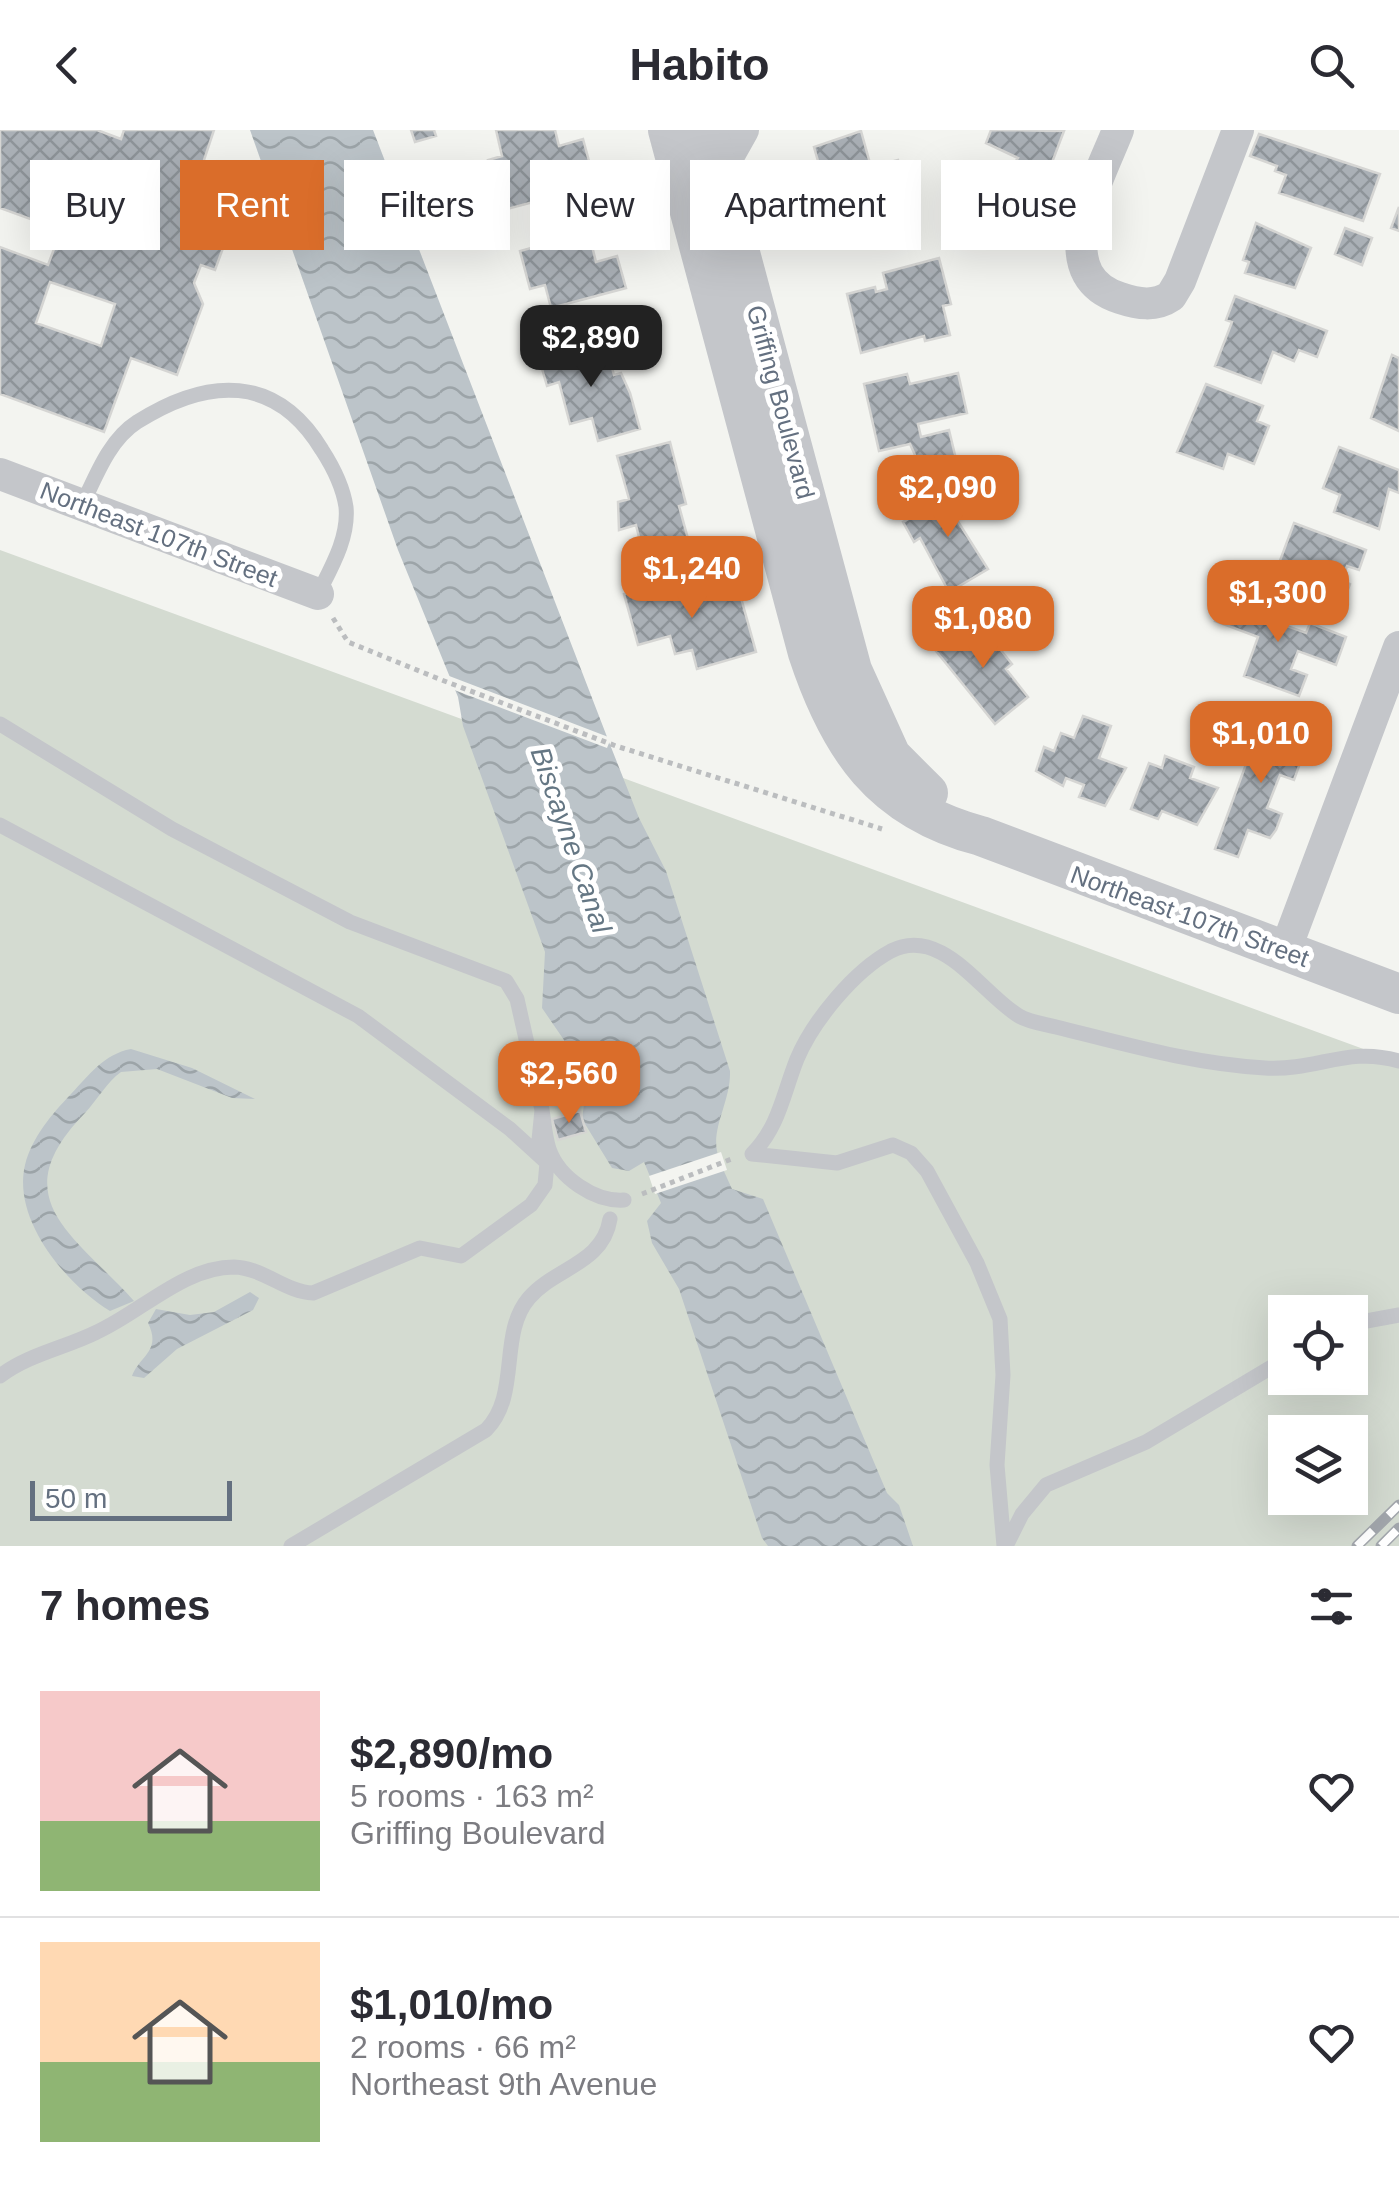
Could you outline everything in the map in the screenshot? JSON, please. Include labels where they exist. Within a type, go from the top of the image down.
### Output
[{"type":"street","points":[[726,160],[742,130]]},
{"type":"street","points":[[1118,130],[1085,219],[1082,266],[1098,289],[1149,304],[1172,296],[1180,281],[1238,130]]},
{"type":"street","name":"Griffing Boulevard","points":[[687,137],[709,160]]},
{"type":"street","name":"Griffing Boulevard","points":[[687,137],[690,187]]},
{"type":"street","name":"Griffing Boulevard","points":[[700,250],[808,652],[834,721],[866,770],[901,800],[939,825],[981,836]]},
{"type":"street","name":"Griffing Boulevard","points":[[741,250],[863,699],[898,764],[981,836]]},
{"type":"street","name":"Northeast 107th Street","points":[[0,474],[318,594]]},
{"type":"street","points":[[1285,951],[1399,647]]},
{"type":"street","name":"Northeast 107th Street","points":[[981,836],[1399,994]]},
{"type":"lane","points":[[82,505],[109,451],[136,423],[208,392],[250,389],[282,404],[308,427],[336,473],[346,508],[344,527],[341,546],[318,594]]},
{"type":"lane","points":[[0,724],[172,829],[334,914],[506,982],[516,999],[549,1152],[566,1174],[592,1194],[610,1219]]},
{"type":"lane","points":[[0,826],[358,1016],[510,1129],[547,1163]]},
{"type":"lane","points":[[1005,1546],[997,1465],[1002,1375],[1000,1319],[977,1262],[928,1171],[911,1153],[894,1145],[838,1163],[752,1154],[773,1129],[799,1053],[831,1008],[882,957],[902,946],[920,946],[953,960],[1022,1018],[1144,1050],[1268,1068],[1316,1066],[1358,1052],[1399,1061]]},
{"type":"lane","points":[[0,1376],[20,1363],[104,1329],[178,1284],[210,1272],[245,1268],[313,1293],[420,1248],[461,1256],[531,1205],[545,1185],[547,1163],[539,1140],[542,1110]]},
{"type":"lane","points":[[291,1546],[486,1430],[504,1398],[521,1310],[535,1292],[590,1256],[618,1201],[592,1194]]},
{"type":"lane","points":[[1368,1321],[1399,1315]]},
{"type":"lane","points":[[1005,1546],[1022,1514],[1046,1485],[1181,1424],[1268,1370]]},
{"type":"path","points":[[318,594],[348,642],[616,746]]},
{"type":"path","points":[[652,1190],[726,1160]]},
{"type":"shaded area","points":[[0,550],[1399,1062],[1399,1546],[0,1546]]},
{"type":"water","name":"Biscayne Canal","points":[[250,130],[373,130],[385,160],[344,160],[344,250],[419,250],[639,818],[666,871],[730,1071],[716,1142],[721,1165],[732,1189],[763,1199],[887,1493],[899,1505],[913,1546],[768,1546],[762,1538],[679,1289],[652,1243],[647,1221],[661,1203],[644,1162],[629,1171],[612,1168],[582,1119],[588,1075],[542,1008],[545,952],[463,726],[458,697],[398,550],[292,250],[324,250],[324,160],[261,160]]},
{"type":"water","points":[[131,1049],[192,1068],[255,1099],[232,1098],[157,1069],[121,1072],[61,1143],[49,1169],[48,1193],[70,1235],[134,1301],[110,1311],[76,1285],[46,1248],[27,1207],[23,1186],[28,1155],[50,1118],[98,1066]]},
{"type":"water","points":[[250,1292],[259,1298],[253,1310],[177,1349],[144,1378],[132,1376],[151,1347],[148,1323],[156,1309],[190,1315],[214,1312]]},
{"type":"pier","points":[[444,674],[611,738],[607,748],[449,688]]},
{"type":"pier","points":[[721,1152],[727,1170],[655,1194],[649,1176]]},
{"type":"building","points":[[0,130],[97,130],[121,139],[124,130],[214,130],[204,160],[180,160],[180,250],[222,250],[215,270],[201,265],[194,283],[203,304],[177,375],[131,358],[104,432],[0,394],[0,247],[48,265],[54,250],[160,250],[160,160],[30,160],[30,219],[0,208]],"holes":[[[50,282],[115,304],[101,346],[36,323]]]},
{"type":"building","points":[[411,130],[434,130],[436,136],[415,142]]},
{"type":"building","points":[[496,130],[555,130],[559,146],[583,139],[589,160],[530,160],[530,203],[510,208],[510,160],[488,160],[502,156]]},
{"type":"building","points":[[991,130],[1064,131],[1053,160],[1017,160],[986,143]]},
{"type":"building","points":[[861,131],[869,160],[818,160],[814,147]]},
{"type":"building","points":[[1259,134],[1380,174],[1363,221],[1279,193],[1286,175],[1275,171],[1277,166],[1250,156]]},
{"type":"building","points":[[1399,207],[1399,231],[1391,228]]},
{"type":"building","points":[[1256,223],[1311,248],[1295,288],[1245,273],[1249,262],[1243,260]]},
{"type":"building","points":[[1345,228],[1372,238],[1362,265],[1335,254]]},
{"type":"building","points":[[593,250],[596,262],[617,256],[626,288],[551,308],[545,285],[530,289],[520,251]]},
{"type":"building","points":[[939,258],[951,304],[943,306],[950,335],[925,341],[924,336],[861,353],[847,294],[875,287],[876,292],[887,289],[883,273]]},
{"type":"building","points":[[1235,296],[1327,331],[1317,357],[1299,350],[1294,361],[1273,352],[1261,383],[1215,366],[1232,322],[1226,320]]},
{"type":"building","points":[[579,344],[582,353],[606,346],[614,375],[621,373],[630,393],[640,429],[598,441],[592,418],[570,424],[559,382],[547,386],[538,355]]},
{"type":"building","points":[[1392,355],[1399,358],[1399,431],[1371,418]]},
{"type":"building","points":[[958,373],[967,413],[918,424],[921,437],[949,430],[955,455],[919,464],[910,444],[879,451],[864,384],[907,374],[910,384]]},
{"type":"building","points":[[1206,384],[1263,406],[1257,421],[1269,426],[1254,464],[1228,454],[1223,469],[1177,452]]},
{"type":"building","points":[[670,442],[686,504],[679,506],[690,546],[644,558],[636,525],[619,530],[618,502],[629,499],[617,456]]},
{"type":"building","points":[[1339,447],[1399,470],[1399,493],[1389,489],[1379,529],[1334,512],[1340,495],[1323,488]]},
{"type":"building","points":[[962,489],[974,510],[957,520],[988,569],[949,592],[920,538],[914,542],[903,522]]},
{"type":"building","points":[[1294,523],[1366,550],[1359,570],[1347,566],[1342,580],[1350,584],[1341,608],[1272,582]]},
{"type":"building","points":[[686,577],[693,599],[738,587],[756,652],[697,669],[692,650],[675,654],[670,636],[638,645],[624,594]]},
{"type":"building","points":[[1224,595],[1273,613],[1270,620],[1306,633],[1310,623],[1346,637],[1336,665],[1298,651],[1291,669],[1307,675],[1299,696],[1244,676],[1258,637],[1215,621]]},
{"type":"building","points":[[976,619],[1012,664],[1006,669],[1028,697],[995,724],[936,651]]},
{"type":"building","points":[[1083,716],[1111,726],[1099,758],[1126,768],[1105,806],[1079,797],[1084,785],[1066,778],[1063,786],[1036,771],[1044,747],[1054,751],[1061,733],[1074,738]]},
{"type":"building","points":[[1272,716],[1298,726],[1290,747],[1304,752],[1294,780],[1280,775],[1267,808],[1282,814],[1276,830],[1270,838],[1248,830],[1238,857],[1215,849],[1257,734],[1264,737]]},
{"type":"building","points":[[1165,756],[1194,767],[1190,778],[1218,788],[1197,825],[1162,811],[1158,819],[1131,809],[1149,763],[1162,768]]},
{"type":"building","points":[[580,1111],[586,1132],[558,1140],[552,1119]]},
{"type":"railway","points":[[1357,1546],[1399,1505]]},
{"type":"railway","points":[[1381,1546],[1399,1528]]}]
